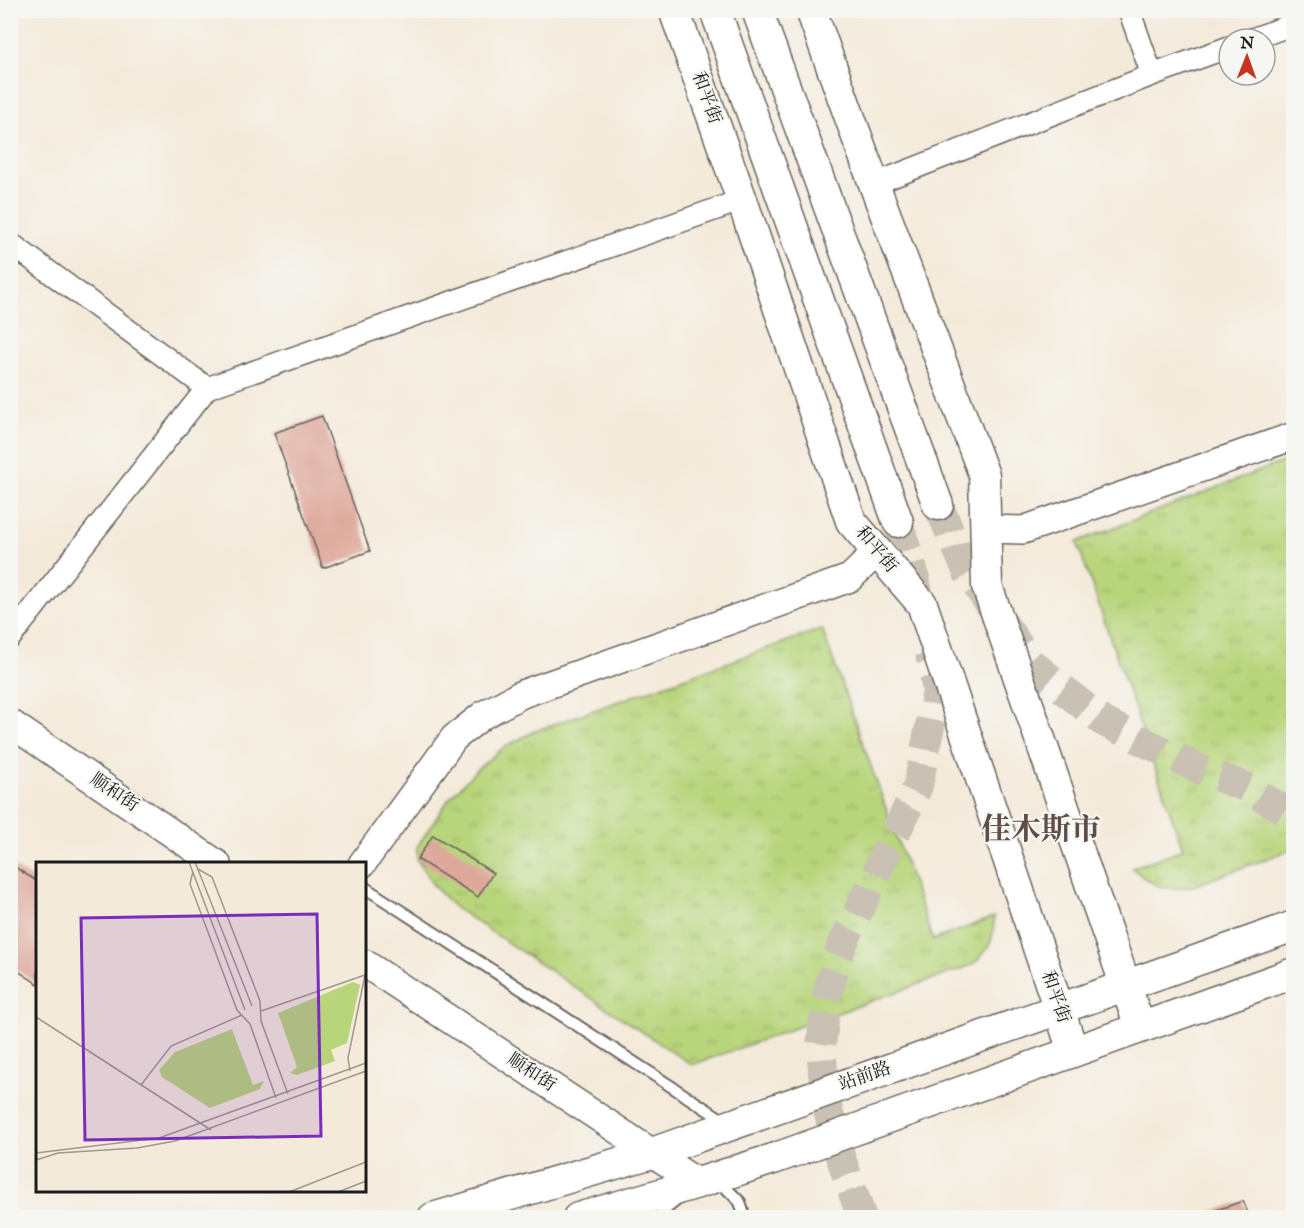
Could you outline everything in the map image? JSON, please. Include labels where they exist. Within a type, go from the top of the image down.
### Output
[{"type":"main road","name":"和平街","points":[[674,10],[742,200],[851,521],[922,604],[1073,1051]]},
{"type":"main road","name":"和平街","points":[[715,10],[898,522]]},
{"type":"main road","points":[[757,10],[938,505]]},
{"type":"main road","points":[[811,10],[984,475],[987,586],[1140,1027]]},
{"type":"main road","name":"站前路","points":[[433,1218],[652,1153],[1293,926]]},
{"type":"main road","points":[[578,1218],[784,1155],[1293,973]]},
{"type":"street","points":[[1129,10],[1152,75]]},
{"type":"street","points":[[1277,30],[1293,24]]},
{"type":"street","points":[[874,184],[1217,51]]},
{"type":"street","points":[[10,638],[207,388],[742,200]]},
{"type":"street","points":[[10,243],[207,388]]},
{"type":"street","points":[[986,529],[1023,530],[1293,436]]},
{"type":"street","points":[[363,862],[454,738],[483,715],[522,694],[850,578],[878,552]]},
{"type":"street","name":"顺和街","points":[[10,723],[214,862]]},
{"type":"street","name":"顺和街","points":[[366,964],[698,1183]]},
{"type":"lane","points":[[366,888],[730,1125]]},
{"type":"lane","points":[[664,1218],[662,1212],[698,1183],[723,1185],[740,1202],[745,1218]]},
{"type":"green space","points":[[1293,458],[1293,849],[1196,885],[1177,888],[1161,887],[1147,880],[1132,868],[1183,849],[1077,542]]},
{"type":"green space","points":[[822,629],[933,940],[994,917],[990,944],[972,965],[692,1065],[454,907],[433,885],[417,859],[417,847],[449,799],[475,771],[503,748],[535,731]]},
{"type":"building","points":[[322,416],[370,551],[323,568],[274,433]]},
{"type":"building","points":[[433,835],[493,873],[478,897],[417,859]]},
{"type":"building","points":[[10,864],[36,881],[36,983],[10,966]]},
{"type":"building","points":[[1243,1201],[1250,1218],[1196,1218],[1196,1217]]},
{"type":"tunnel","points":[[938,505],[968,573],[1030,662],[1102,721],[1201,770],[1245,787],[1294,818]]},
{"type":"tunnel","points":[[898,522],[914,574],[921,609]]},
{"type":"tunnel","points":[[862,1218],[837,1147],[825,1097],[821,1046],[827,995],[841,947],[918,786],[937,691],[930,653]]},
{"type":"district","name":"佳木斯市","points":[[1041,831]]}]
